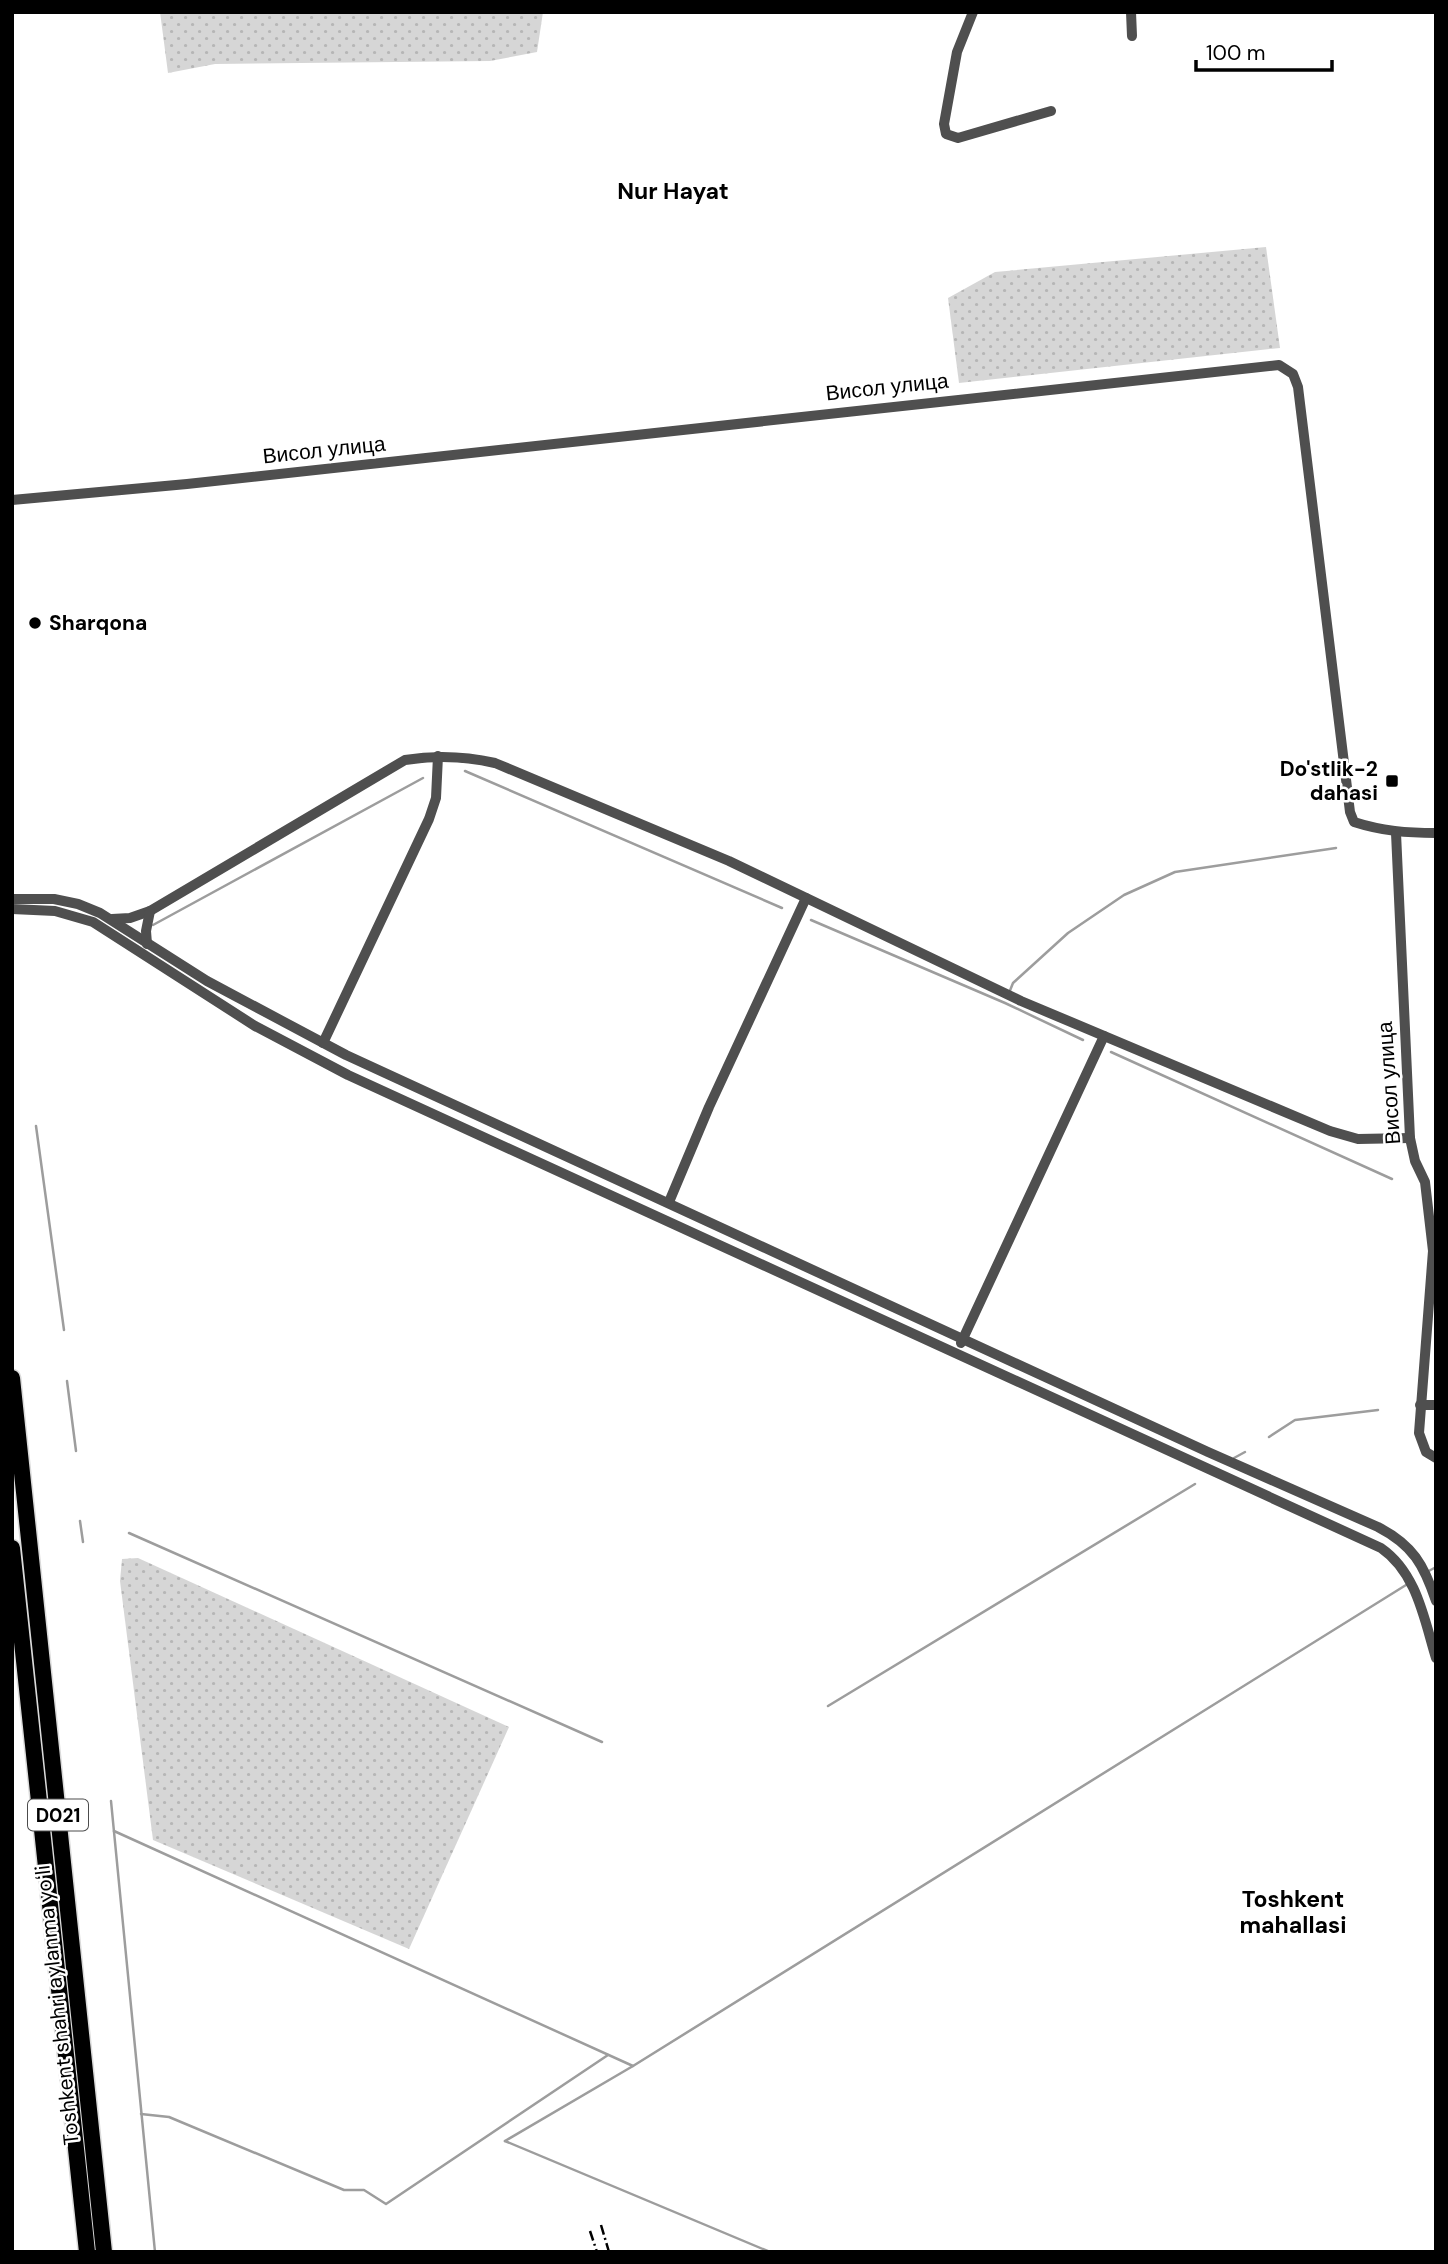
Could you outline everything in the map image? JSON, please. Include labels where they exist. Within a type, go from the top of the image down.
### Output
[{"type":"highway","name":"Toshkent shahri aylanma yoʻli","points":[[12,1378],[104,2252]]},
{"type":"highway","name":"Toshkent shahri aylanma yoʻli","points":[[12,1548],[87,2252]]},
{"type":"street","points":[[973,12],[957,52],[944,124],[946,134],[958,138],[1051,111]]},
{"type":"street","points":[[1130,12],[1132,36]]},
{"type":"street","name":"Висол улица","points":[[12,500],[201,483],[1279,365],[1293,374],[1298,383],[1350,812],[1354,822],[1395,832],[1410,1138],[1415,1161],[1424,1182],[1433,1251],[1419,1433],[1431,1455]]},
{"type":"street","points":[[323,1043],[429,819],[436,798],[438,756]]},
{"type":"street","points":[[112,919],[130,918],[150,911],[405,760],[438,756],[465,757],[495,763],[729,861],[1008,995],[1345,1136],[1358,1139],[1410,1138]]},
{"type":"street","points":[[1395,832],[1436,834]]},
{"type":"street","points":[[12,899],[40,898],[68,901],[88,907],[112,919],[147,944],[240,1000],[323,1043],[1390,1534],[1408,1547],[1424,1567],[1436,1601]]},
{"type":"street","points":[[668,1202],[724,1073],[806,898]]},
{"type":"street","points":[[12,909],[55,911],[93,922],[255,1026],[308,1055],[1381,1548],[1395,1559],[1409,1577],[1436,1658]]},
{"type":"street","points":[[147,944],[146,931],[150,911]]},
{"type":"street","points":[[957,1352],[1104,1036]]},
{"type":"street","points":[[537,1161],[544,1146]]},
{"type":"street","points":[[1420,1405],[1436,1405]]},
{"type":"street","points":[[1381,1548],[1390,1534]]},
{"type":"shaded area","points":[[160,12],[543,12],[537,52],[490,61],[215,64],[168,73]]},
{"type":"shaded area","points":[[1266,247],[1280,348],[959,383],[948,298],[995,272]]},
{"type":"shaded area","points":[[138,1558],[509,1727],[409,1949],[153,1840],[120,1581],[122,1559]]},
{"type":"waterway","points":[[465,771],[782,908]]},
{"type":"waterway","points":[[153,925],[423,778]]},
{"type":"waterway","points":[[1009,993],[1013,983],[1068,933],[1124,895],[1175,872],[1336,848]]},
{"type":"waterway","points":[[811,920],[1005,1003],[1083,1040]]},
{"type":"waterway","points":[[1111,1052],[1392,1179]]},
{"type":"waterway","points":[[36,1126],[64,1330]]},
{"type":"waterway","points":[[67,1381],[76,1451]]},
{"type":"waterway","points":[[1269,1437],[1295,1420],[1378,1410]]},
{"type":"waterway","points":[[1234,1458],[1245,1452]]},
{"type":"waterway","points":[[828,1706],[1195,1484]]},
{"type":"waterway","points":[[80,1521],[83,1542]]},
{"type":"waterway","points":[[129,1533],[602,1742]]},
{"type":"waterway","points":[[1427,1572],[1436,1567]]},
{"type":"waterway","points":[[505,2141],[633,2066],[1406,1585]]},
{"type":"waterway","points":[[111,1801],[155,2252]]},
{"type":"waterway","points":[[114,1831],[633,2066]]},
{"type":"waterway","points":[[141,2114],[169,2117],[344,2190],[364,2190],[386,2204],[608,2055]]},
{"type":"waterway","points":[[505,2141],[770,2252]]},
{"type":"railway","points":[[601,2225],[609,2252]]},
{"type":"railway","points":[[590,2231],[597,2252]]},
{"type":"place","name":"Sharqona","points":[[35,623]]},
{"type":"place","name":"Do'stlik-2 dahasi","points":[[1392,781]]},
{"type":"district","name":"Nur Hayat","points":[[673,191]]},
{"type":"district","name":"Toshkent mahallasi","points":[[1293,1912]]}]
